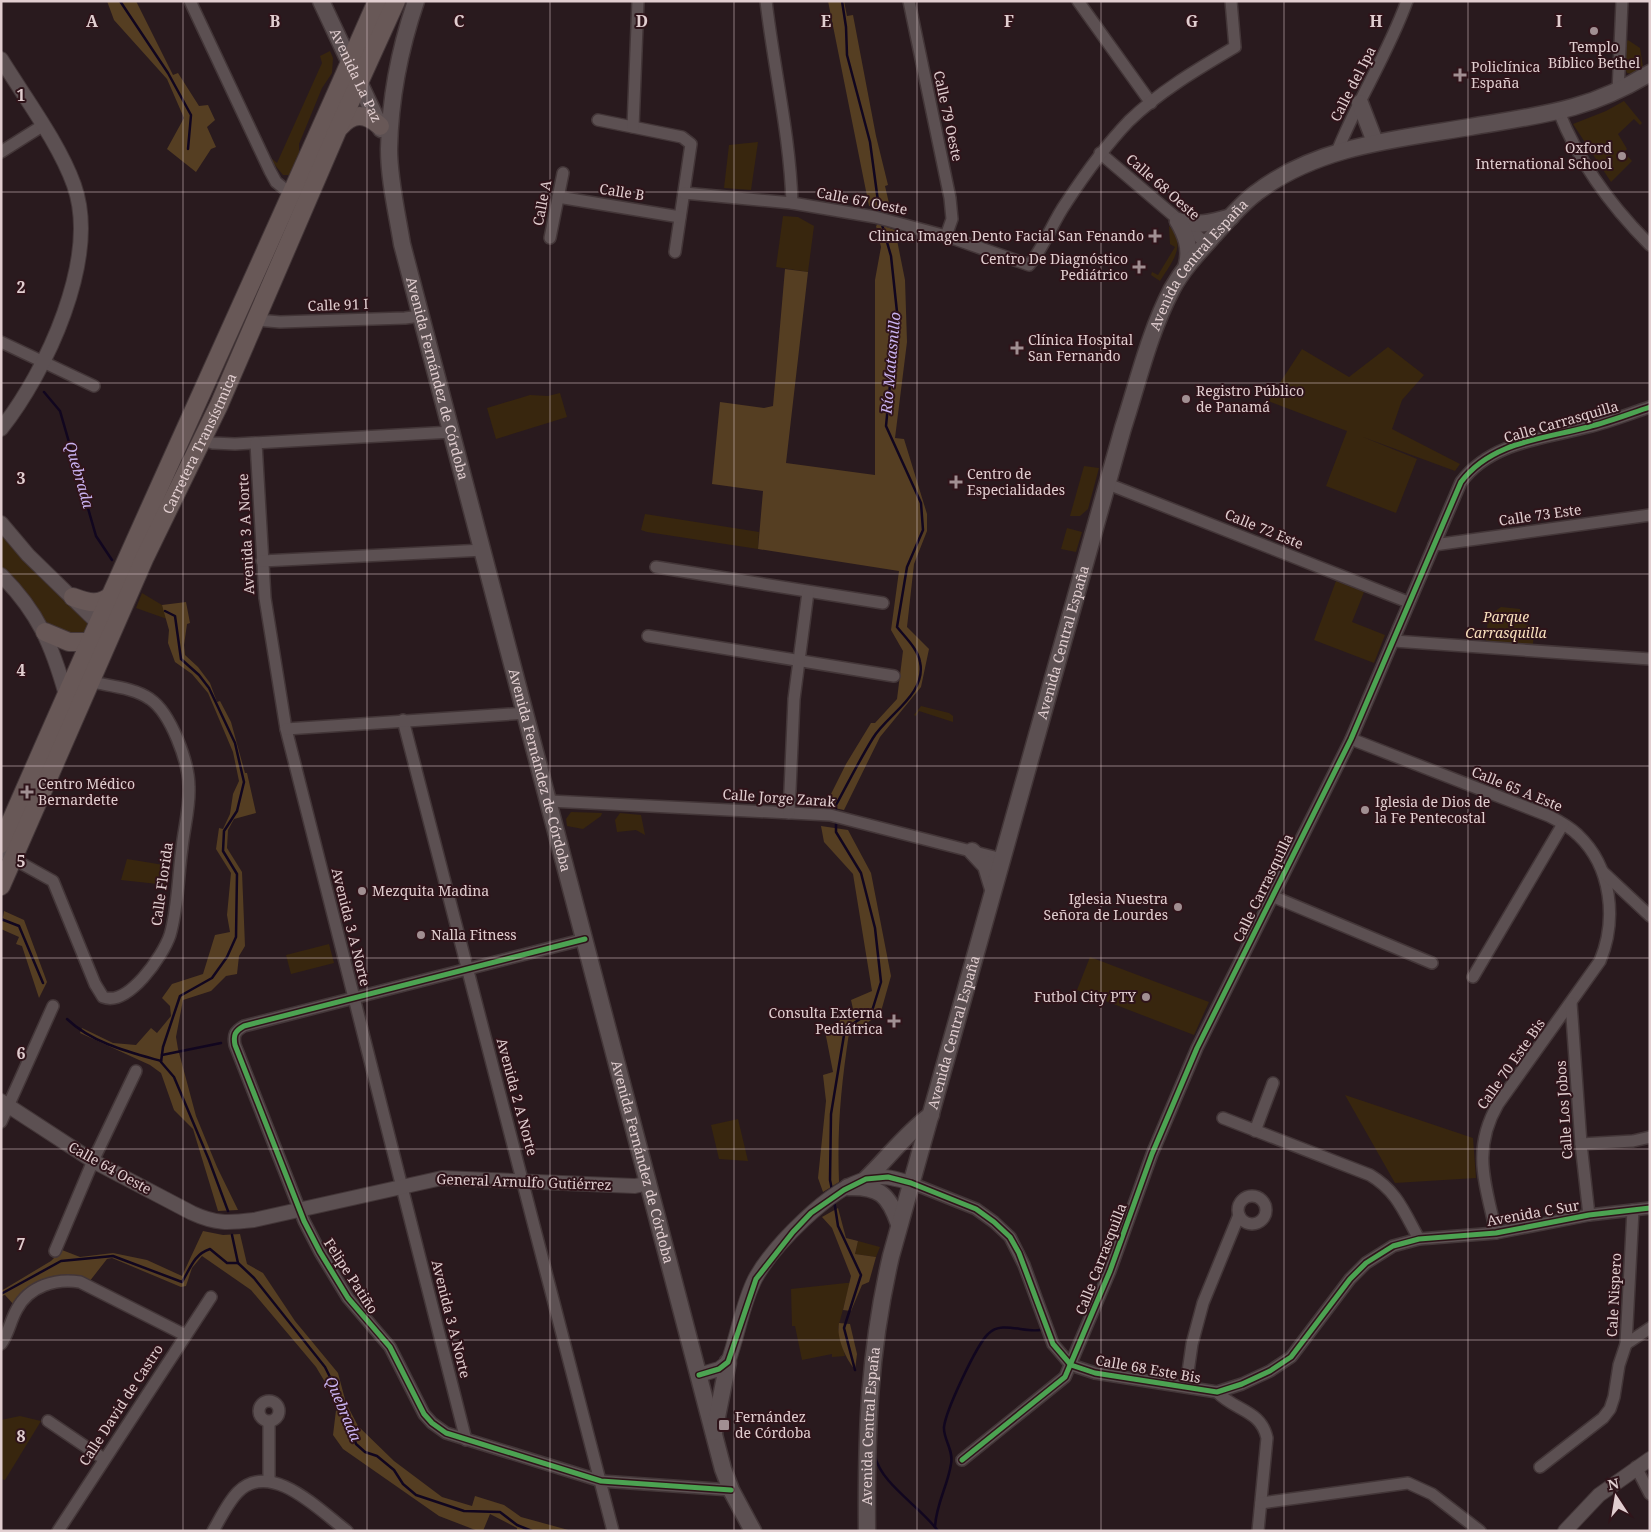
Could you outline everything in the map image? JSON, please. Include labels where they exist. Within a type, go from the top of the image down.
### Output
[{"type":"main road","name":"Avenida La Paz","points":[[321,1],[360,81],[389,150]]},
{"type":"main road","name":"Carretera Transístmica","points":[[1,844],[89,643],[113,594],[292,195],[377,1]]},
{"type":"main road","name":"Carretera Transístmica","points":[[1,886],[8,855],[92,682],[145,557],[203,440],[257,320],[338,129],[396,1]]},
{"type":"main road","name":"Avenida Fernández de Córdoba","points":[[416,1],[400,55],[393,99],[389,150],[402,244],[550,801],[722,1469],[753,1531]]},
{"type":"main road","name":"Avenida Central España","points":[[867,1531],[866,1446],[873,1355],[879,1312],[899,1224],[1108,484],[1151,337],[1172,289],[1187,264],[1231,217],[1256,193],[1288,172],[1337,152],[1375,142],[1559,112],[1618,92],[1650,73]]},
{"type":"main road","points":[[1360,103],[1375,142]]},
{"type":"main road","points":[[338,129],[348,118],[359,115],[369,117],[380,126]]},
{"type":"main road","points":[[1178,221],[1188,225],[1231,217]]},
{"type":"main road","points":[[1178,221],[1188,243],[1190,254],[1187,264]]},
{"type":"main road","points":[[73,597],[96,603],[104,601],[113,594]]},
{"type":"main road","points":[[44,632],[62,640],[89,643],[102,642],[112,636]]},
{"type":"main road","points":[[972,851],[986,866],[993,890]]},
{"type":"main road","points":[[866,1179],[890,1156],[912,1129],[931,1115]]},
{"type":"main road","points":[[841,1191],[870,1188],[878,1192],[891,1203],[899,1224]]},
{"type":"main road","points":[[714,1434],[728,1362]]},
{"type":"street","points":[[190,1],[270,171],[276,182],[292,195]]},
{"type":"street","points":[[633,127],[638,1]]},
{"type":"street","points":[[766,1],[774,68],[791,162],[792,203]]},
{"type":"street","name":"Calle 79 Oeste","points":[[909,1],[950,198],[952,219],[946,236]]},
{"type":"street","points":[[1078,1],[1151,103]]},
{"type":"street","points":[[1100,153],[1129,121],[1151,103],[1185,77],[1235,47],[1231,1]]},
{"type":"street","name":"Calle del Ipa","points":[[1337,152],[1396,31],[1407,1]]},
{"type":"street","points":[[1618,92],[1622,1]]},
{"type":"street","points":[[1,60],[55,144],[74,186],[80,206],[81,231],[79,253],[67,302],[44,362],[21,404],[1,429]]},
{"type":"street","points":[[1559,112],[1567,134],[1600,186],[1628,223],[1650,245]]},
{"type":"street","points":[[598,120],[688,140],[691,150],[675,252]]},
{"type":"street","points":[[1,152],[42,126]]},
{"type":"street","name":"Calle 67 Oeste","points":[[684,193],[792,203],[875,217],[946,236],[1029,265],[1038,254],[1064,205],[1100,153]]},
{"type":"street","name":"Calle 68 Oeste","points":[[1100,153],[1206,244]]},
{"type":"street","name":"Calle A","points":[[550,238],[562,173]]},
{"type":"street","name":"Calle B","points":[[558,197],[680,217]]},
{"type":"street","name":"Calle 91 I","points":[[257,320],[280,322],[421,316]]},
{"type":"street","points":[[1,342],[94,386]]},
{"type":"street","points":[[1,421],[21,404]]},
{"type":"street","name":"Calle Carrasquilla","points":[[962,1460],[1064,1377],[1071,1365],[1110,1271],[1152,1154],[1197,1048],[1351,739],[1460,482],[1480,461],[1507,448],[1591,426],[1650,407]]},
{"type":"street","points":[[203,440],[213,444],[256,443],[452,432]]},
{"type":"street","name":"Avenida 3 A Norte","points":[[256,443],[262,561],[270,635],[286,729],[466,1440]]},
{"type":"street","name":"Calle 72 Este","points":[[1108,484],[1408,602]]},
{"type":"street","name":"Calle 73 Este","points":[[1434,545],[1650,514]]},
{"type":"street","points":[[1,523],[28,555],[112,636]]},
{"type":"street","points":[[262,561],[484,550]]},
{"type":"street","points":[[656,567],[883,604]]},
{"type":"street","points":[[1,575],[27,602],[44,632],[66,695]]},
{"type":"street","points":[[788,814],[794,698],[808,592]]},
{"type":"street","points":[[648,636],[894,676]]},
{"type":"street","points":[[1394,641],[1650,659]]},
{"type":"street","name":"Calle Florida","points":[[8,855],[53,881],[95,984],[104,997],[115,1000],[129,993],[163,952],[170,936],[189,781],[181,748],[157,704],[149,698],[122,688],[92,682]]},
{"type":"street","points":[[286,729],[526,713]]},
{"type":"street","name":"Avenida 2 A Norte","points":[[403,720],[524,1180],[613,1531]]},
{"type":"street","name":"Calle 65 A Este","points":[[1351,739],[1549,816],[1578,835],[1588,847],[1602,871],[1609,905],[1610,924],[1608,942],[1600,961],[1571,1003]]},
{"type":"street","name":"Calle Jorge Zarak","points":[[550,801],[830,815],[1002,860]]},
{"type":"street","points":[[1473,977],[1563,824]]},
{"type":"street","points":[[1602,871],[1650,916]]},
{"type":"street","name":"Calle Carrasquilla","points":[[1272,896],[1432,963]]},
{"type":"street","points":[[353,996],[468,969],[585,938]]},
{"type":"street","name":"Felipe Patiño","points":[[353,996],[244,1026],[236,1030],[233,1036],[300,1210],[320,1252],[348,1298],[390,1347],[424,1414],[432,1423],[446,1433],[601,1481],[731,1490]]},
{"type":"street","name":"Calle Los Jobos","points":[[1571,1003],[1581,1144],[1589,1214]]},
{"type":"street","name":"Calle 70 Este Bis","points":[[1496,1233],[1482,1155],[1486,1128],[1498,1104],[1571,1003]]},
{"type":"street","points":[[1,1122],[5,1103],[53,1006]]},
{"type":"street","points":[[55,1251],[136,1071]]},
{"type":"street","points":[[1255,1131],[1273,1083]]},
{"type":"street","name":"Calle 64 Oeste","points":[[5,1103],[94,1161],[192,1213],[208,1220],[225,1224]]},
{"type":"street","points":[[1223,1118],[1370,1175],[1384,1183],[1392,1191],[1419,1239]]},
{"type":"street","points":[[1581,1144],[1633,1141],[1650,1137]]},
{"type":"street","points":[[699,1375],[719,1369],[728,1362],[756,1279],[792,1232],[841,1191],[866,1179],[888,1177],[911,1183],[976,1209],[1010,1237],[1024,1265],[1053,1344],[1071,1365]]},
{"type":"street","name":"General Arnulfo Gutiérrez","points":[[225,1224],[254,1220],[442,1178],[636,1186],[649,1183]]},
{"type":"street","name":"Avenida C Sur","points":[[1419,1239],[1496,1233],[1589,1214],[1650,1208]]},
{"type":"street","name":"Cale Nispero","points":[[1540,1468],[1602,1418],[1610,1409],[1619,1365],[1626,1344],[1633,1210]]},
{"type":"street","points":[[1186,1386],[1192,1344],[1203,1303],[1239,1215]]},
{"type":"street","name":"Calle 68 Este Bis","points":[[1071,1365],[1095,1373],[1217,1392],[1242,1384],[1270,1371],[1292,1357],[1320,1317],[1366,1263],[1393,1246],[1419,1239]]},
{"type":"street","points":[[1,1344],[8,1333],[16,1309],[27,1296],[40,1287],[69,1280],[80,1282],[185,1335]]},
{"type":"street","name":"Calle David de Castro","points":[[58,1531],[211,1297]]},
{"type":"street","points":[[1626,1344],[1650,1328]]},
{"type":"street","points":[[1241,1409],[1239,1396],[1242,1384]]},
{"type":"street","points":[[1217,1392],[1224,1400],[1258,1418],[1264,1427],[1267,1438],[1258,1531]]},
{"type":"street","points":[[48,1421],[104,1459]]},
{"type":"street","points":[[269,1422],[269,1480]]},
{"type":"street","points":[[1565,1531],[1599,1495],[1636,1467],[1650,1459]]},
{"type":"street","points":[[1636,1467],[1650,1494]]},
{"type":"street","points":[[213,1531],[238,1492],[253,1482],[269,1480],[295,1492],[347,1531]]},
{"type":"street","points":[[1261,1503],[1408,1483],[1432,1494],[1480,1531]]},
{"type":"green space","points":[[1628,40],[1640,48],[1643,67],[1632,74],[1627,73],[1625,68],[1624,44]]},
{"type":"green space","points":[[330,51],[333,58],[332,73],[322,88],[299,144],[299,156],[290,175],[283,175],[270,159],[277,163],[322,63],[320,56]]},
{"type":"green space","points":[[1624,101],[1642,123],[1640,125],[1634,119],[1618,134],[1627,149],[1624,152],[1632,161],[1611,182],[1573,124],[1606,111]]},
{"type":"green space","points":[[758,142],[751,190],[724,188],[729,145]]},
{"type":"green space","points":[[783,216],[798,217],[814,226],[808,272],[776,267]]},
{"type":"green space","points":[[1169,226],[1175,233],[1177,240],[1176,254],[1160,281],[1151,275],[1152,272],[1158,275],[1175,247],[1170,244]]},
{"type":"green space","points":[[1388,347],[1424,375],[1402,400],[1392,429],[1460,464],[1455,471],[1363,437],[1417,459],[1396,513],[1326,486],[1347,431],[1268,401],[1302,349],[1349,377]]},
{"type":"green space","points":[[560,393],[567,417],[496,439],[487,408],[530,395],[548,396]]},
{"type":"green space","points":[[1084,466],[1099,468],[1088,509],[1080,516],[1070,516]]},
{"type":"green space","points":[[645,514],[759,532],[758,549],[647,532],[641,530]]},
{"type":"green space","points":[[1067,528],[1082,532],[1076,552],[1061,549]]},
{"type":"green space","points":[[1,531],[89,620],[91,628],[86,640],[46,626],[1,568]]},
{"type":"green space","points":[[1336,581],[1364,592],[1352,622],[1385,635],[1374,663],[1314,640]]},
{"type":"green space","points":[[142,593],[162,605],[167,619],[136,608]]},
{"type":"green space","name":"Parque Carrasquilla","points":[[1501,607],[1520,609],[1524,624],[1534,626],[1533,645],[1486,642],[1488,616]]},
{"type":"green space","points":[[921,706],[949,713],[953,716],[953,722],[919,711],[916,716],[914,715]]},
{"type":"green space","points":[[571,812],[602,813],[601,816],[583,829],[567,826],[566,819]]},
{"type":"green space","points":[[620,813],[641,815],[645,835],[636,830],[617,832],[615,820]]},
{"type":"green space","points":[[127,859],[170,866],[167,885],[121,880]]},
{"type":"green space","points":[[329,944],[334,963],[291,974],[286,955]]},
{"type":"green space","name":"Futbol City PTY","points":[[1090,957],[1209,1002],[1194,1035],[1077,990]]},
{"type":"green space","points":[[1345,1095],[1473,1138],[1476,1178],[1395,1183]]},
{"type":"green space","points":[[738,1119],[748,1161],[719,1159],[711,1125]]},
{"type":"green space","points":[[858,1241],[880,1247],[876,1257],[855,1254]]},
{"type":"green space","points":[[850,1283],[838,1328],[845,1356],[832,1357],[832,1354],[802,1360],[795,1326],[792,1326],[791,1289]]},
{"type":"green space","points":[[20,1416],[41,1421],[5,1480],[1,1479],[1,1420]]},
{"type":"shaded area","points":[[107,1],[136,1],[173,75],[178,73],[199,106],[208,105],[215,120],[207,127],[216,147],[211,149],[196,172],[167,149],[184,118],[167,79],[114,20]]},
{"type":"shaded area","points":[[828,1],[844,1],[847,16],[853,15],[876,136],[888,185],[885,186],[891,212],[869,206]]},
{"type":"shaded area","points":[[878,224],[895,230],[905,280],[907,342],[895,438],[904,439],[927,514],[927,531],[914,564],[907,627],[929,649],[921,687],[880,737],[844,810],[825,806],[846,764],[871,723],[875,723],[897,699],[903,651],[891,630],[899,571],[758,549],[763,491],[712,484],[720,402],[764,408],[773,406],[785,269],[808,272],[786,463],[875,475],[875,280],[881,247],[876,226]]},
{"type":"shaded area","points":[[186,602],[190,623],[187,624],[184,645],[185,655],[198,667],[210,683],[217,702],[220,701],[231,722],[245,773],[247,773],[256,813],[234,819],[228,830],[227,848],[242,872],[245,946],[239,956],[237,974],[226,976],[211,991],[183,1000],[176,1037],[196,1116],[217,1167],[238,1210],[218,1211],[193,1129],[174,1110],[161,1073],[150,1065],[80,1033],[82,1028],[113,1043],[136,1045],[151,1028],[157,1033],[171,1016],[170,1006],[162,998],[172,984],[203,974],[215,935],[230,932],[227,915],[231,873],[216,849],[219,828],[223,829],[230,814],[233,794],[239,781],[233,752],[208,693],[192,674],[175,662],[168,643],[169,630],[162,605]]},
{"type":"shaded area","points":[[821,826],[848,830],[871,873],[891,976],[880,1015],[849,1033],[840,1108],[839,1182],[823,1192],[818,1178],[826,1101],[823,1075],[833,1072],[824,1026],[836,1024],[853,1009],[851,1000],[872,991],[853,874],[824,842]]},
{"type":"shaded area","points":[[4,911],[24,920],[47,982],[39,998],[22,946],[16,944],[19,937],[1,929]]},
{"type":"shaded area","points":[[838,1208],[846,1238],[858,1241],[855,1254],[876,1257],[869,1282],[862,1285],[851,1311],[843,1310],[851,1276],[832,1228],[822,1217]]},
{"type":"shaded area","points":[[203,1231],[223,1235],[240,1234],[247,1264],[263,1273],[295,1321],[338,1373],[346,1403],[358,1426],[394,1461],[442,1497],[472,1506],[475,1496],[504,1505],[521,1517],[572,1531],[517,1531],[517,1528],[490,1514],[483,1531],[478,1531],[439,1516],[343,1449],[333,1435],[337,1402],[316,1367],[251,1290],[202,1256],[192,1268],[186,1286],[181,1287],[112,1258],[107,1259],[89,1282],[77,1278],[57,1276],[47,1278],[30,1288],[14,1305],[5,1295],[1,1296],[1,1291],[51,1261],[62,1250],[80,1257],[113,1253],[147,1260],[182,1276]]},
{"type":"shaded area","points":[[839,1323],[850,1324],[857,1354],[855,1370],[842,1348],[838,1329]]},
{"type":"waterway","points":[[120,1],[168,73],[191,115],[188,149]]},
{"type":"waterway","name":"Río Matasnillo","points":[[842,1],[846,27],[847,55],[870,142],[880,216]]},
{"type":"waterway","name":"Río Matasnillo","points":[[836,813],[836,805],[873,738],[912,694],[921,674],[917,652],[897,627],[907,567],[923,530],[921,503],[886,426],[897,312],[891,256],[881,221]]},
{"type":"waterway","name":"Quebrada","points":[[44,392],[60,411],[96,536],[112,560]]},
{"type":"waterway","name":"Quebrada","points":[[165,611],[175,616],[181,659],[199,675],[209,688],[235,743],[244,782],[237,811],[224,831],[223,851],[237,874],[236,937],[227,957],[212,978],[180,996],[163,1047],[161,1062],[174,1077],[228,1211]]},
{"type":"waterway","name":"Río Matasnillo","points":[[832,1190],[830,1180],[831,1114],[845,1029],[872,1011],[881,982],[875,928],[861,873],[836,832],[836,821]]},
{"type":"waterway","name":"Quebrada","points":[[1,919],[19,926],[43,983]]},
{"type":"waterway","name":"Quebrada","points":[[67,1019],[88,1034],[111,1046],[161,1061]]},
{"type":"waterway","points":[[162,1055],[221,1043]]},
{"type":"waterway","name":"Río Matasnillo","points":[[834,1200],[838,1226],[861,1275],[844,1328],[855,1370]]},
{"type":"waterway","name":"Quebrada","points":[[232,1235],[238,1263],[254,1278],[325,1367],[337,1391],[356,1444],[365,1452],[377,1456],[394,1470],[403,1484],[416,1495],[464,1511],[500,1512],[517,1525],[532,1531]]},
{"type":"waterway","points":[[1,1294],[61,1261],[113,1256],[182,1282],[196,1258],[210,1249],[227,1263],[238,1263]]},
{"type":"waterway","points":[[935,1527],[952,1459],[944,1427],[950,1407],[969,1364],[983,1341],[993,1330],[1006,1327],[1040,1330]]},
{"type":"waterway","name":"Río Matasnillo","points":[[875,1456],[879,1466],[893,1486],[938,1531]]},
{"type":"cycle path","points":[[962,1460],[1065,1377],[1110,1271],[1152,1154],[1197,1048],[1351,739],[1461,482],[1487,458],[1502,450],[1536,439],[1604,423],[1650,407]]},
{"type":"cycle path","points":[[585,939],[244,1026],[235,1034],[235,1045],[304,1221],[320,1252],[348,1298],[390,1347],[424,1414],[432,1423],[446,1433],[601,1481],[731,1490]]},
{"type":"cycle path","points":[[699,1375],[719,1369],[728,1362],[756,1279],[793,1232],[811,1213],[844,1190],[866,1179],[888,1177],[911,1183],[976,1209],[994,1222],[1010,1237],[1019,1253],[1053,1344],[1071,1365],[1095,1373],[1217,1392],[1242,1384],[1270,1371],[1291,1357],[1350,1279],[1366,1263],[1393,1246],[1419,1239],[1496,1233],[1589,1215],[1650,1208]]},
{"type":"place","name":"Templo Bíblico Bethel","points":[[1594,31]]},
{"type":"place","name":"Policlínica España","points":[[1460,75]]},
{"type":"place","name":"Oxford International School","points":[[1622,156]]},
{"type":"place","name":"Clinica Imagen Dento Facial San Fenando","points":[[1155,236]]},
{"type":"place","name":"Centro De Diagnóstico Pediátrico","points":[[1139,267]]},
{"type":"place","name":"Clínica Hospital San Fernando","points":[[1017,348]]},
{"type":"place","name":"Registro Público de Panamá","points":[[1186,399]]},
{"type":"place","name":"Centro de Especialidades","points":[[956,482]]},
{"type":"place","name":"Centro Médico Bernardette","points":[[27,792]]},
{"type":"place","name":"Iglesia de Dios de la Fe Pentecostal","points":[[1365,810]]},
{"type":"place","name":"Mezquita Madina","points":[[362,891]]},
{"type":"place","name":"Iglesia Nuestra Señora de Lourdes","points":[[1178,907]]},
{"type":"place","name":"Nalla Fitness","points":[[421,935]]},
{"type":"place","name":"Futbol City PTY","points":[[1146,997]]},
{"type":"place","name":"Consulta Externa Pediátrica","points":[[894,1021]]},
{"type":"place","name":"Fernández de Córdoba","points":[[724,1425]]}]
